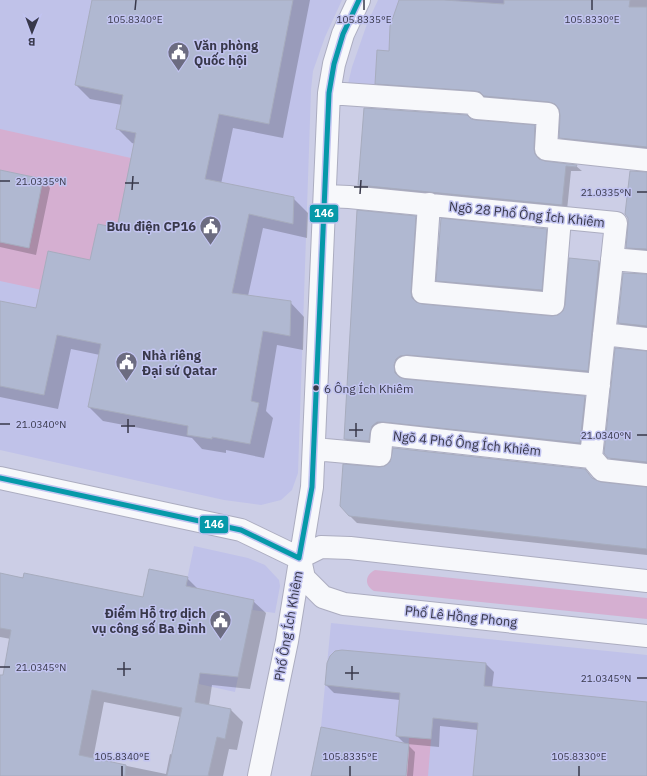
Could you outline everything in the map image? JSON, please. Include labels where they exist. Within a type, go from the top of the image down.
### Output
[{"type":"street","name":"Phố Ông Ích Khiêm","points":[[259,776],[287,641],[299,558],[312,487],[329,93],[334,64],[343,34],[359,0]]},
{"type":"street","points":[[329,93],[474,103],[477,108],[548,114],[546,149],[647,160]]},
{"type":"street","name":"Ngõ 28 Phố Ông Ích Khiêm","points":[[325,196],[429,204],[616,223],[591,457]]},
{"type":"street","points":[[429,204],[423,292],[553,304],[560,218]]},
{"type":"street","points":[[612,259],[647,262]]},
{"type":"street","points":[[604,334],[647,339]]},
{"type":"street","points":[[406,367],[599,385]]},
{"type":"street","name":"Ngõ 4 Phố Ông Ích Khiêm","points":[[314,449],[380,455],[382,434],[591,457]]},
{"type":"street","points":[[591,457],[602,470],[647,475]]},
{"type":"street","points":[[0,478],[241,530],[299,558],[321,547],[350,548],[647,581]]},
{"type":"street","name":"Phố Lê Hồng Phong","points":[[299,558],[304,578],[323,597],[344,604],[647,636]]},
{"type":"shaded area","points":[[0,0],[342,0],[325,37],[313,71],[311,90],[298,473],[292,490],[281,500],[261,505],[224,500],[0,450]]},
{"type":"shaded area","points":[[378,0],[538,0],[481,59],[478,98],[347,88],[352,67],[367,24]]},
{"type":"shaded area","points":[[0,129],[131,158],[117,228],[98,224],[84,299],[0,281],[0,242],[29,248],[43,180],[0,170]]},
{"type":"shaded area","points":[[194,546],[248,558],[265,565],[279,580],[280,586],[275,613],[252,610],[235,692],[167,677]]},
{"type":"shaded area","points":[[375,570],[647,598],[647,619],[374,591],[367,583],[367,580],[369,575]]},
{"type":"shaded area","points":[[331,623],[647,655],[647,776],[311,776],[321,727]]},
{"type":"shaded area","points":[[409,738],[431,739],[428,776],[406,776]]},
{"type":"building","points":[[92,0],[293,0],[269,124],[219,114],[205,179],[294,197],[293,224],[249,214],[232,293],[291,301],[290,336],[263,331],[251,401],[259,403],[250,444],[212,437],[212,439],[187,435],[188,426],[88,407],[101,344],[57,335],[44,395],[0,386],[0,301],[36,308],[48,251],[90,260],[98,224],[117,228],[136,133],[116,129],[123,95],[75,85]]},
{"type":"building","points":[[399,0],[444,0],[504,4],[504,0],[630,0],[629,7],[647,7],[647,147],[559,138],[559,109],[555,104],[549,102],[484,96],[480,92],[475,91],[375,84],[377,50],[389,51],[390,26]]},
{"type":"building","points":[[364,108],[467,115],[471,119],[476,120],[535,125],[534,149],[535,154],[539,159],[577,165],[576,167],[566,166],[562,205],[358,185]]},
{"type":"building","points":[[0,170],[43,179],[29,248],[0,242]]},
{"type":"building","points":[[630,171],[647,172],[647,249],[626,248],[628,218],[625,214]]},
{"type":"building","points":[[357,210],[416,216],[411,292],[412,298],[416,302],[422,304],[552,316],[558,315],[563,311],[565,305],[569,258],[599,261],[588,371],[407,355],[400,356],[396,359],[394,365],[395,373],[399,377],[405,379],[585,396],[580,443],[383,422],[377,422],[372,426],[369,441],[344,439]]},
{"type":"building","points":[[441,218],[547,229],[542,290],[436,281]]},
{"type":"building","points":[[623,273],[647,274],[647,326],[618,323]]},
{"type":"building","points":[[615,348],[647,351],[647,462],[608,458],[604,453]]},
{"type":"building","points":[[393,448],[585,469],[592,478],[601,482],[647,487],[647,549],[349,516],[340,506],[343,464],[379,467],[385,466],[390,462]]},
{"type":"building","points":[[149,569],[188,577],[186,586],[254,600],[238,677],[200,673],[195,702],[231,709],[225,739],[217,737],[208,776],[167,776],[182,708],[92,690],[79,755],[126,765],[125,776],[0,776],[0,675],[3,675],[11,630],[0,628],[0,573],[23,578],[24,573],[143,597]]},
{"type":"building","points":[[342,650],[486,663],[484,686],[647,702],[647,776],[473,776],[478,723],[433,718],[431,739],[396,736],[400,693],[325,685],[327,663],[330,656],[335,651]]},
{"type":"building","points":[[321,727],[409,744],[406,776],[311,776]]},
{"type":"transit line","name":"146","points":[[0,478],[241,530],[299,558],[312,487],[329,93],[334,64],[343,34],[359,0]]},
{"type":"place","name":"Văn phòng Quốc hội","points":[[178,72]]},
{"type":"place","name":"Bưu điện CP16","points":[[211,246]]},
{"type":"place","name":"Nhà riêng Đại sứ Qatar","points":[[126,382]]},
{"type":"place","name":"6 Ông Ích Khiêm","points":[[316,388]]},
{"type":"place","name":"Điểm Hỗ trợ dịch vụ công số Ba Đình","points":[[221,640]]}]
